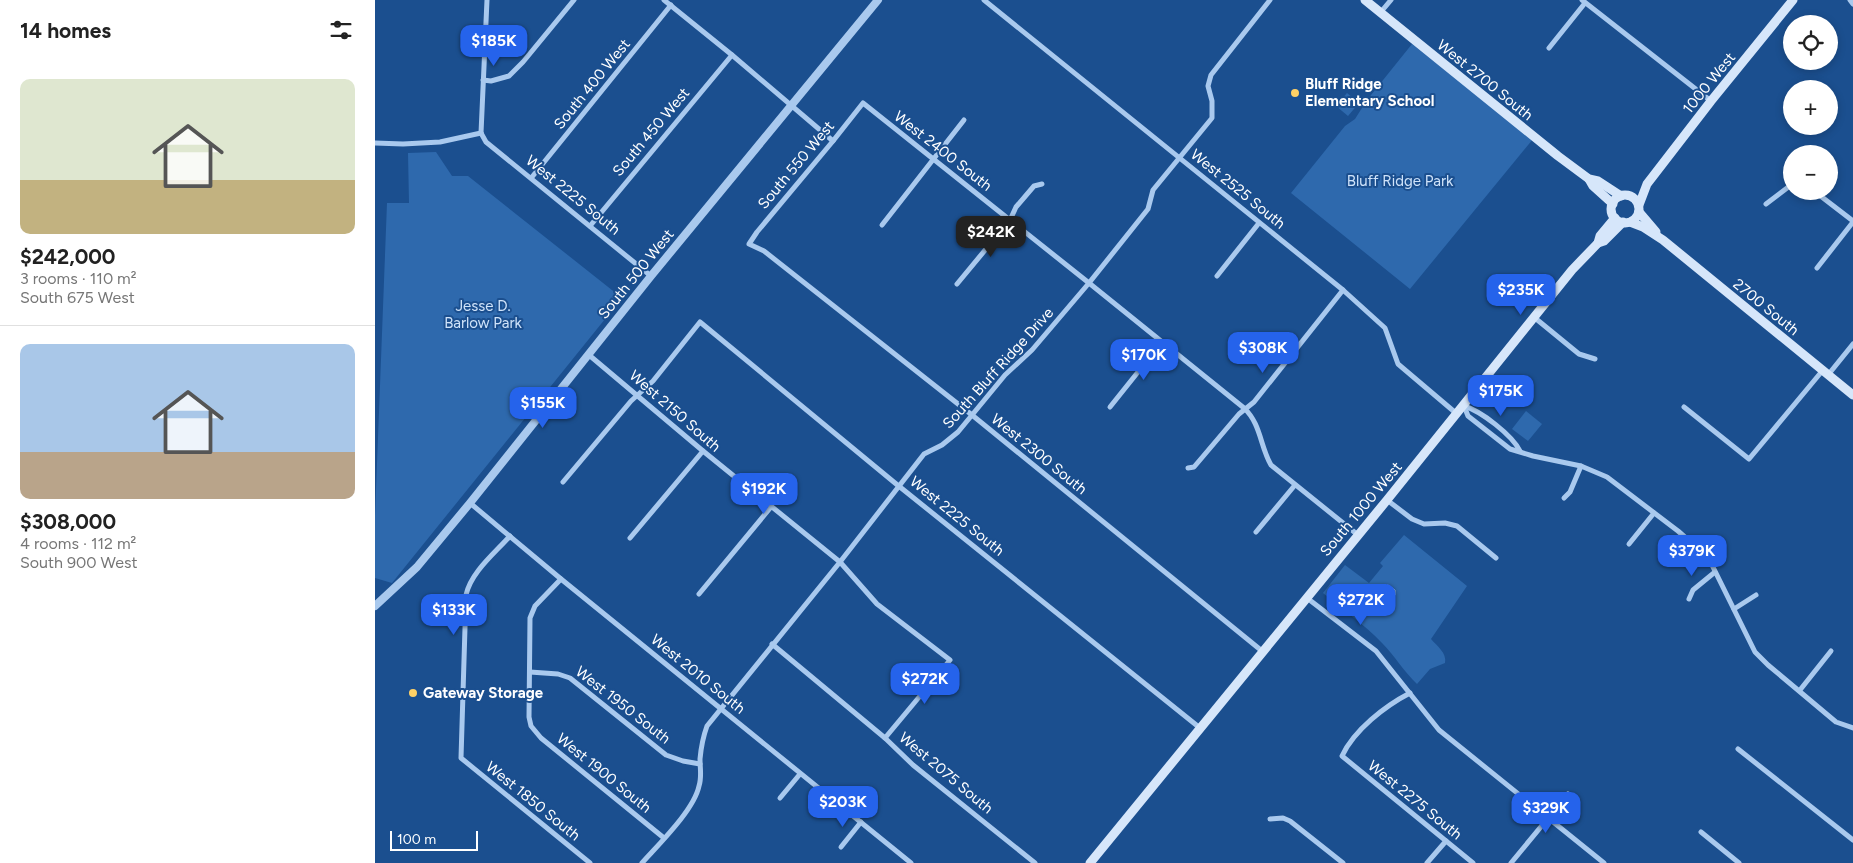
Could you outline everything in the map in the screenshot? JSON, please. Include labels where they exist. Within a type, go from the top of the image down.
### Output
[{"type":"main road","name":"West 2700 South","points":[[1365,0],[1557,156],[1589,179],[1598,181],[1625,196]]},
{"type":"main road","name":"1000 West","points":[[1647,184],[1793,0]]},
{"type":"main road","name":"West 2700 South","points":[[1589,179],[1593,186],[1613,204]]},
{"type":"main road","points":[[1647,184],[1613,204],[1612,212],[1623,220],[1643,227],[1663,240]]},
{"type":"main road","points":[[1623,220],[1636,218],[1647,184]]},
{"type":"main road","points":[[1625,196],[1635,199],[1639,208],[1663,240]]},
{"type":"main road","name":"South 1000 West","points":[[1090,863],[1464,406],[1572,270],[1598,244],[1604,241],[1623,220]]},
{"type":"main road","name":"2700 South","points":[[1663,240],[1853,395]]},
{"type":"street","points":[[375,143],[440,142],[481,133],[487,0]]},
{"type":"street","points":[[483,80],[491,82],[509,76],[523,62],[574,0]]},
{"type":"street","points":[[664,0],[732,54],[833,141]]},
{"type":"street","name":"South 500 West","points":[[375,606],[417,566],[651,276],[878,0]]},
{"type":"street","name":"West 2525 South","points":[[984,0],[1343,290],[1385,328],[1398,364],[1457,414]]},
{"type":"street","name":"South Bluff Ridge Drive","points":[[642,863],[683,816],[696,796],[701,778],[700,764],[703,738],[707,726],[840,562],[924,454],[952,438],[1005,375],[1032,350],[1148,209],[1153,190],[1212,118],[1212,101],[1208,86],[1211,75],[1270,0]]},
{"type":"street","points":[[1380,13],[1391,0]]},
{"type":"street","points":[[1850,0],[1853,4]]},
{"type":"street","points":[[1549,48],[1584,1],[1711,101]]},
{"type":"street","name":"South 400 West","points":[[532,177],[671,5]]},
{"type":"street","name":"South 450 West","points":[[590,226],[732,54]]},
{"type":"street","name":"South 550 West","points":[[749,244],[863,103]]},
{"type":"street","name":"West 2400 South","points":[[863,103],[1244,408],[1255,421],[1265,454],[1271,465],[1359,535]]},
{"type":"street","points":[[882,224],[964,120]]},
{"type":"street","name":"West 2225 South","points":[[481,133],[486,142],[532,177],[651,276]]},
{"type":"street","points":[[957,284],[1010,220],[1016,207],[1034,186],[1042,184]]},
{"type":"street","points":[[1766,204],[1783,190]]},
{"type":"street","points":[[1817,268],[1853,221],[1826,200]]},
{"type":"street","points":[[1217,276],[1259,223]]},
{"type":"street","name":"West 2300 South","points":[[749,244],[764,251],[972,415],[1262,651]]},
{"type":"street","points":[[1188,468],[1194,467],[1244,408],[1254,402],[1343,290]]},
{"type":"street","points":[[1535,318],[1579,354],[1595,359]]},
{"type":"street","name":"West 2225 South","points":[[636,396],[653,380],[700,322],[899,486],[1200,728]]},
{"type":"street","points":[[1110,407],[1162,342]]},
{"type":"street","points":[[1685,407],[1749,459],[1825,372],[1853,344]]},
{"type":"street","name":"West 2150 South","points":[[589,354],[703,452],[840,562],[877,604],[950,660],[885,738]]},
{"type":"street","points":[[563,482],[636,396]]},
{"type":"street","points":[[1464,406],[1469,416],[1510,449],[1581,466],[1607,477],[1654,512],[1703,553],[1715,572],[1755,652],[1837,722],[1853,728]]},
{"type":"street","points":[[1464,406],[1475,409],[1515,442],[1520,451]]},
{"type":"street","points":[[630,538],[703,452]]},
{"type":"street","points":[[1564,498],[1570,492],[1581,466]]},
{"type":"street","points":[[1256,532],[1295,485]]},
{"type":"street","points":[[1387,500],[1412,520],[1425,524],[1445,523],[1457,526],[1496,558]]},
{"type":"street","name":"West 2010 South","points":[[470,502],[561,579],[911,863]]},
{"type":"street","points":[[699,594],[771,507]]},
{"type":"street","points":[[1629,544],[1654,512]]},
{"type":"street","name":"West 1850 South","points":[[510,536],[472,578],[468,587],[465,605],[461,758],[590,863]]},
{"type":"street","points":[[1689,599],[1693,590],[1715,572]]},
{"type":"street","points":[[529,672],[532,613],[535,606],[561,579]]},
{"type":"street","points":[[1734,609],[1756,595]]},
{"type":"street","points":[[1307,598],[1376,651],[1439,730],[1604,863]]},
{"type":"street","name":"West 2075 South","points":[[772,644],[885,738],[913,765],[1035,863]]},
{"type":"street","points":[[1800,690],[1831,651]]},
{"type":"street","name":"West 1900 South","points":[[529,672],[528,708],[531,726],[541,738],[664,838]]},
{"type":"street","name":"West 1950 South","points":[[529,672],[564,675],[666,755],[700,764]]},
{"type":"street","name":"West 2275 South","points":[[1410,694],[1391,703],[1356,735],[1342,756],[1473,863]]},
{"type":"street","points":[[1738,749],[1853,840]]},
{"type":"street","points":[[780,798],[800,774]]},
{"type":"street","points":[[1511,863],[1568,794]]},
{"type":"street","points":[[1270,820],[1283,818],[1290,821],[1343,863]]},
{"type":"street","points":[[841,847],[861,822]]},
{"type":"street","points":[[1701,832],[1739,863]]},
{"type":"street","points":[[1427,863],[1446,841]]},
{"type":"green space","name":"Bluff Ridge Park","points":[[1412,44],[1533,139],[1410,289],[1291,193],[1345,126],[1355,119],[1367,100]]},
{"type":"green space","points":[[1347,93],[1359,103],[1348,116],[1336,106]]},
{"type":"green space","name":"Jesse D. Barlow Park","points":[[436,152],[452,176],[468,176],[622,298],[392,583],[375,578],[375,516],[387,203],[409,203],[408,153]]},
{"type":"green space","points":[[1526,411],[1542,424],[1528,441],[1512,429]]},
{"type":"green space","points":[[1404,535],[1467,586],[1431,639],[1445,656],[1445,663],[1430,669],[1417,684],[1375,636],[1323,593],[1345,565],[1369,583],[1383,566],[1380,563]]},
{"type":"shaded area","points":[[1345,585],[1350,586],[1357,594],[1366,599],[1373,599],[1383,587],[1388,585],[1395,590],[1395,595],[1384,607],[1374,611],[1370,610],[1369,604],[1342,596],[1341,592]]},
{"type":"place","name":"Bluff Ridge Elementary School","points":[[1295,93]]},
{"type":"place","name":"Gateway Storage","points":[[413,693]]}]
